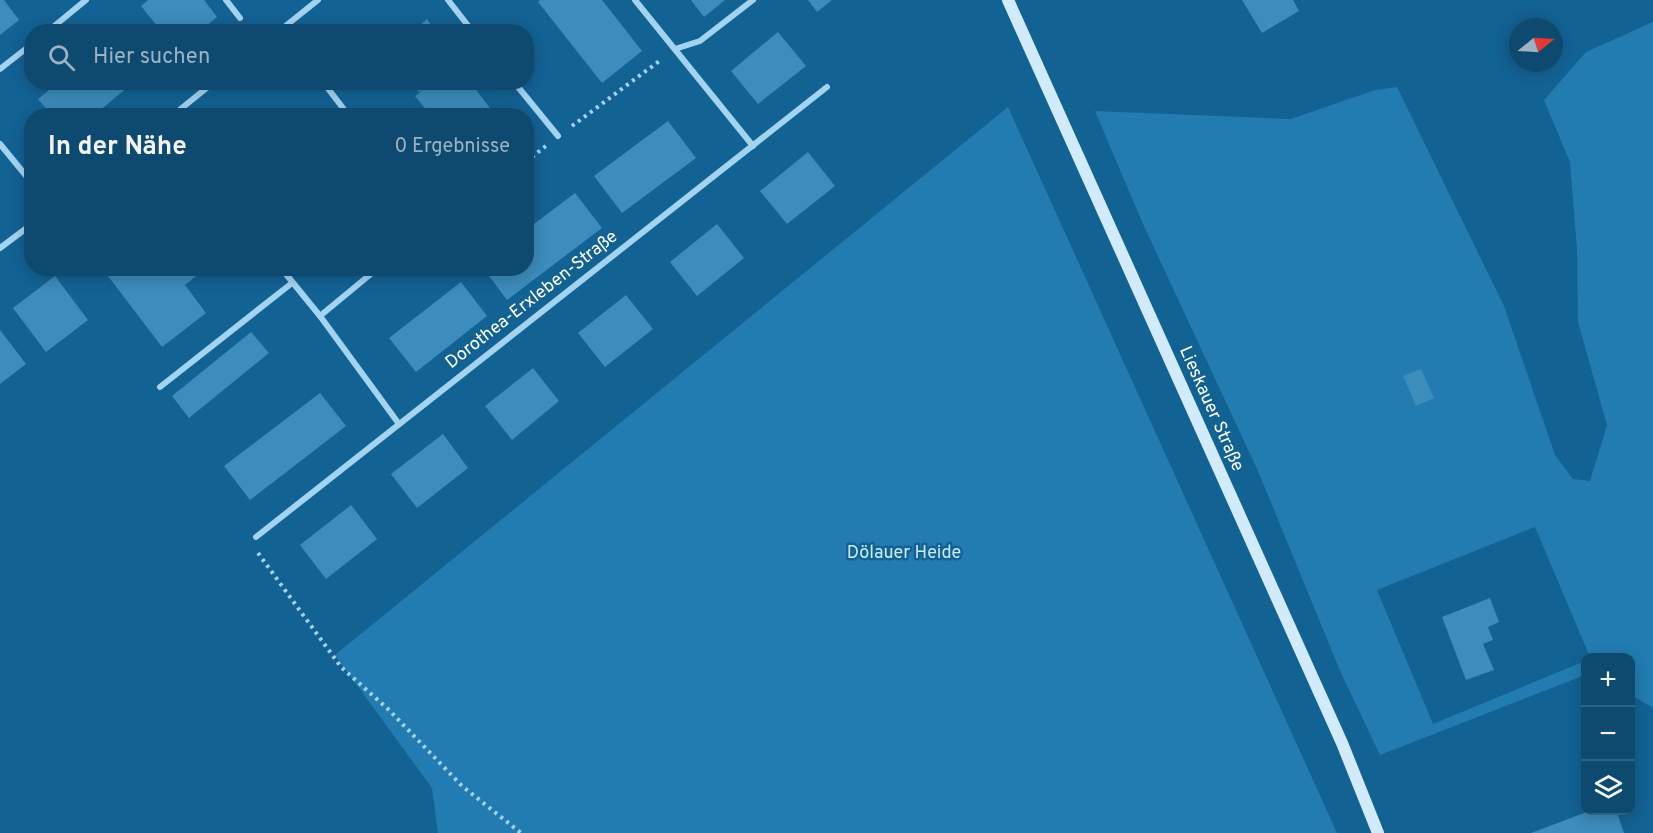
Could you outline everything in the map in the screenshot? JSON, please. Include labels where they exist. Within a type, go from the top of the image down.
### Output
[{"type":"street","points":[[57,24],[86,0]]},
{"type":"street","points":[[226,0],[240,18]]},
{"type":"street","points":[[289,24],[318,0]]},
{"type":"street","points":[[448,0],[467,24]]},
{"type":"street","points":[[635,0],[753,146]]},
{"type":"street","points":[[675,49],[700,41],[753,0]]},
{"type":"street","name":"Lieskauer Straße","points":[[1008,0],[1342,743],[1378,833]]},
{"type":"street","points":[[0,69],[24,50]]},
{"type":"street","name":"Dorothea-Erxleben-Straße","points":[[256,537],[827,87]]},
{"type":"street","points":[[182,108],[204,90]]},
{"type":"street","points":[[329,90],[343,108]]},
{"type":"street","points":[[521,90],[558,136]]},
{"type":"street","points":[[0,144],[24,173]]},
{"type":"street","points":[[0,248],[24,230]]},
{"type":"street","points":[[287,276],[320,316],[399,424]]},
{"type":"street","points":[[320,316],[368,276]]},
{"type":"street","points":[[160,387],[292,283]]},
{"type":"path","points":[[534,156],[675,49]]},
{"type":"path","points":[[256,537],[251,545],[341,667],[388,710],[462,786],[521,833]]},
{"type":"green space","points":[[1653,22],[1653,708],[1635,697],[1635,653],[1588,653],[1535,527],[1377,590],[1433,724],[1581,663],[1581,677],[1380,755],[1341,673],[1258,471],[1143,224],[1095,111],[1291,119],[1375,90],[1397,87],[1504,306],[1555,455],[1573,479],[1590,481],[1607,425],[1578,322],[1577,249],[1570,162],[1544,100],[1586,52]]},
{"type":"green space","name":"Dölauer Heide","points":[[1008,107],[1337,833],[438,833],[432,788],[335,655]]},
{"type":"building","points":[[0,0],[4,0],[19,20],[0,35]]},
{"type":"building","points":[[148,0],[204,0],[217,17],[209,24],[156,24],[141,6]]},
{"type":"building","points":[[540,0],[602,0],[642,51],[602,83],[538,2]]},
{"type":"building","points":[[691,0],[725,0],[704,17]]},
{"type":"building","points":[[808,0],[832,0],[817,12]]},
{"type":"building","points":[[1242,0],[1293,0],[1299,11],[1262,33]]},
{"type":"building","points":[[427,19],[430,24],[421,24]]},
{"type":"building","points":[[778,32],[806,66],[758,104],[731,71]]},
{"type":"building","points":[[49,90],[124,90],[103,108],[45,108],[38,99]]},
{"type":"building","points":[[423,90],[476,90],[490,108],[425,108],[415,96]]},
{"type":"building","points":[[668,121],[696,158],[622,213],[594,176]]},
{"type":"building","points":[[808,152],[835,186],[787,224],[760,191]]},
{"type":"building","points":[[575,193],[602,228],[507,300],[489,276],[534,276],[534,224]]},
{"type":"building","points":[[717,224],[744,258],[697,296],[670,262]]},
{"type":"building","points":[[55,276],[88,320],[46,352],[13,308]]},
{"type":"building","points":[[108,276],[196,276],[185,285],[206,313],[162,347]]},
{"type":"building","points":[[461,282],[487,316],[416,372],[389,338]]},
{"type":"building","points":[[626,295],[653,329],[605,367],[578,333]]},
{"type":"building","points":[[0,330],[26,364],[0,384]]},
{"type":"building","points":[[251,332],[269,353],[189,418],[172,396]]},
{"type":"building","points":[[533,368],[559,401],[512,440],[485,406]]},
{"type":"building","points":[[1421,369],[1434,398],[1416,406],[1403,376]]},
{"type":"building","points":[[320,393],[346,426],[250,500],[224,466]]},
{"type":"building","points":[[443,434],[468,468],[417,508],[391,474]]},
{"type":"building","points":[[351,505],[377,539],[326,579],[300,545]]},
{"type":"building","points":[[1490,598],[1499,622],[1488,627],[1493,640],[1483,644],[1494,670],[1466,680],[1442,617]]},
{"type":"building","points":[[1581,814],[1618,815],[1624,833],[1531,833]]}]
